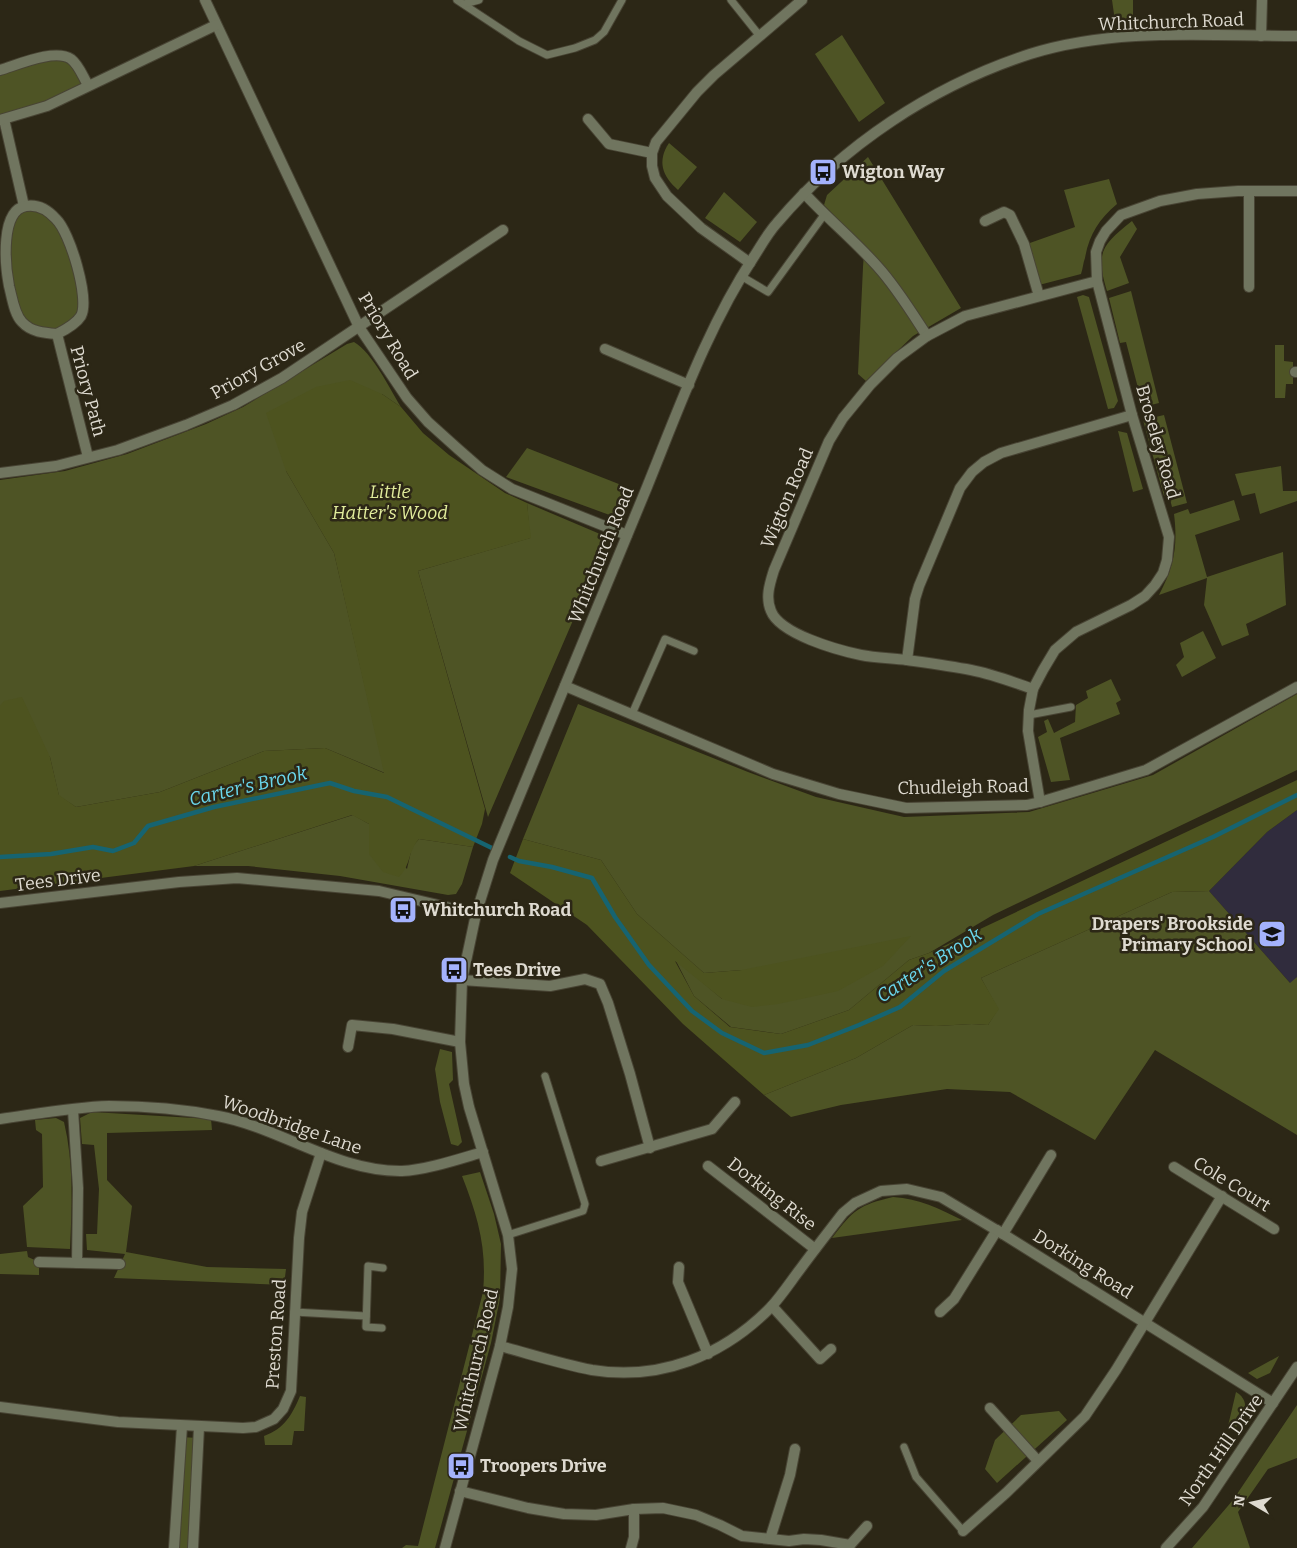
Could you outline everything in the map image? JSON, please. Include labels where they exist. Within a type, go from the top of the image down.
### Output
[{"type":"street","name":"Priory Road","points":[[205,0],[359,327],[407,398],[428,422],[482,470],[512,488],[627,536]]},
{"type":"street","points":[[750,263],[701,228],[667,196],[655,178],[652,166],[652,153],[656,142],[697,92],[759,35],[802,0]]},
{"type":"street","points":[[1261,36],[1262,0]]},
{"type":"street","points":[[24,206],[2,120],[47,106],[216,25]]},
{"type":"street","name":"Whitchurch Road","points":[[444,1548],[500,1346],[508,1306],[512,1269],[508,1235],[482,1152],[466,1092],[460,1042],[462,980],[476,914],[501,840],[708,339],[741,276],[775,225],[804,193],[844,155],[923,101],[975,74],[1031,54],[1116,36],[1297,36]]},
{"type":"street","points":[[0,70],[38,58],[58,55],[72,59],[88,85]]},
{"type":"street","points":[[588,119],[609,144],[652,153]]},
{"type":"street","points":[[1249,191],[1249,287]]},
{"type":"street","name":"Broseley Road","points":[[1040,802],[1028,731],[1033,689],[1055,650],[1076,632],[1131,605],[1145,596],[1163,573],[1167,560],[1169,537],[1132,415],[1097,281],[1096,252],[1100,240],[1106,230],[1120,215],[1160,201],[1197,194],[1297,191]]},
{"type":"street","points":[[804,193],[878,267],[897,290],[927,336]]},
{"type":"street","name":"Priory Path","points":[[24,206],[35,206],[44,209],[58,220],[68,239],[82,288],[84,306],[80,317],[72,325],[56,334],[32,330],[24,324],[18,317],[11,294],[5,264],[4,232],[8,219],[24,206]]},
{"type":"street","points":[[985,222],[1004,212],[1010,215],[1024,244],[1039,296]]},
{"type":"street","name":"Priory Grove","points":[[0,473],[56,466],[118,450],[186,425],[232,405],[282,378],[503,230]]},
{"type":"street","name":"Wigton Road","points":[[1033,689],[972,670],[862,655],[832,647],[794,633],[784,628],[771,612],[768,600],[769,587],[774,570],[829,441],[843,418],[890,364],[927,336],[965,316],[1097,281]]},
{"type":"street","name":"Priory Path","points":[[56,334],[88,457]]},
{"type":"street","points":[[605,349],[689,385]]},
{"type":"street","points":[[907,660],[915,599],[919,586],[960,488],[972,472],[984,462],[1001,453],[1132,415]]},
{"type":"street","name":"Chudleigh Road","points":[[565,686],[772,774],[840,794],[906,808],[1027,805],[1146,770],[1297,687]]},
{"type":"street","name":"Tees Drive","points":[[0,903],[179,882],[237,878],[379,891],[476,914]]},
{"type":"street","points":[[462,980],[550,986],[586,979],[600,984],[605,993],[630,1074],[650,1148]]},
{"type":"street","points":[[348,1046],[352,1025],[393,1028],[460,1042]]},
{"type":"street","points":[[601,1161],[712,1130],[735,1102]]},
{"type":"street","name":"Woodbridge Lane","points":[[0,1119],[107,1106],[146,1107],[218,1116],[265,1130],[349,1163],[373,1169],[403,1171],[482,1152]]},
{"type":"street","points":[[73,1110],[78,1188],[77,1263]]},
{"type":"street","name":"Preston Road","points":[[0,1407],[118,1422],[199,1427],[256,1427],[274,1419],[283,1409],[290,1391],[302,1212],[321,1152]]},
{"type":"street","points":[[940,1312],[954,1299],[1051,1155]]},
{"type":"street","name":"Dorking Rise","points":[[708,1166],[815,1248]]},
{"type":"street","name":"Cole Court","points":[[1174,1167],[1274,1230]]},
{"type":"street","name":"Dorking Road","points":[[500,1346],[610,1372],[664,1369],[684,1364],[708,1354],[736,1338],[772,1306],[815,1248],[843,1213],[854,1203],[882,1191],[894,1189],[918,1191],[941,1197],[1274,1403]]},
{"type":"street","points":[[963,1531],[1085,1416],[1116,1370],[1222,1196]]},
{"type":"street","points":[[40,1262],[120,1264]]},
{"type":"street","points":[[679,1268],[678,1282],[708,1354]]},
{"type":"street","points":[[772,1306],[820,1359],[831,1349]]},
{"type":"street","name":"North Hill Drive","points":[[1166,1548],[1203,1507],[1297,1366]]},
{"type":"street","points":[[990,1408],[1038,1461]]},
{"type":"street","points":[[174,1548],[182,1426]]},
{"type":"street","points":[[193,1548],[199,1427]]},
{"type":"street","points":[[770,1539],[790,1475],[795,1449]]},
{"type":"street","points":[[460,1491],[528,1508],[564,1514],[596,1515],[663,1508],[682,1512],[720,1525],[742,1536],[789,1541],[821,1540],[850,1546],[867,1526]]},
{"type":"street","points":[[631,1548],[634,1537],[634,1510]]},
{"type":"lane","points":[[461,2],[479,0]]},
{"type":"lane","points":[[461,2],[519,41],[547,54],[575,48],[595,40],[604,32],[622,0]]},
{"type":"lane","points":[[731,0],[759,35]]},
{"type":"lane","points":[[741,276],[768,292],[824,215]]},
{"type":"lane","points":[[632,714],[665,639],[694,651]]},
{"type":"lane","points":[[1029,715],[1071,707]]},
{"type":"lane","points":[[508,1235],[584,1211],[585,1204],[544,1076]]},
{"type":"lane","points":[[382,1328],[366,1327],[366,1316],[368,1266],[383,1268]]},
{"type":"lane","points":[[294,1312],[366,1316]]},
{"type":"lane","points":[[904,1446],[916,1478],[963,1531]]},
{"type":"shaded area","name":"Drapers' Brookside Primary School","points":[[1297,810],[1297,977],[1291,984],[1209,891],[1267,832]]},
{"type":"green space","points":[[1112,0],[1133,0],[1133,20],[1115,21]]},
{"type":"green space","points":[[842,35],[885,103],[859,122],[815,54]]},
{"type":"green space","points":[[65,56],[88,85],[0,120],[0,70]]},
{"type":"green space","points":[[669,143],[697,167],[678,190],[668,179],[663,168],[663,156]]},
{"type":"green space","points":[[868,157],[961,308],[913,336],[866,381],[858,374],[864,253],[867,249],[824,205],[827,195]]},
{"type":"green space","points":[[1109,179],[1117,204],[1100,222],[1092,235],[1081,274],[1039,285],[1027,244],[1075,227],[1064,190]]},
{"type":"green space","points":[[724,192],[757,222],[740,242],[705,218]]},
{"type":"green space","points":[[24,206],[58,220],[75,264],[80,317],[57,334],[21,321],[5,264],[14,212]]},
{"type":"green space","points":[[1132,221],[1137,229],[1120,257],[1129,283],[1107,291],[1102,267],[1104,250],[1108,243]]},
{"type":"green space","points":[[1131,291],[1159,403],[1143,407],[1126,342],[1120,343],[1109,298]]},
{"type":"green space","points":[[1083,295],[1089,297],[1118,401],[1114,408],[1108,409],[1077,297]]},
{"type":"green space","points":[[354,342],[374,362],[401,407],[382,394],[286,471],[334,553],[385,773],[325,748],[264,751],[160,792],[76,807],[59,796],[50,757],[0,706],[0,480],[65,471],[127,454],[206,424],[243,407],[347,344]]},
{"type":"green space","points":[[1275,345],[1284,345],[1284,361],[1293,362],[1293,384],[1286,384],[1285,398],[1275,398]]},
{"type":"green space","name":"Little Hatter's Wood","points":[[350,380],[382,394],[401,407],[423,433],[449,455],[505,493],[527,503],[531,538],[418,571],[485,809],[482,824],[473,847],[419,839],[415,844],[406,867],[399,877],[383,872],[369,854],[369,824],[352,815],[194,866],[0,891],[0,706],[4,701],[22,697],[50,757],[59,795],[76,807],[160,792],[264,751],[325,748],[384,773],[334,553],[286,471],[266,413],[316,387]]},
{"type":"green space","points":[[1164,415],[1187,503],[1172,507],[1169,495],[1164,496],[1143,420]]},
{"type":"green space","points":[[1118,431],[1127,433],[1143,489],[1133,492]]},
{"type":"green space","points":[[527,448],[629,488],[615,517],[506,477]]},
{"type":"green space","points":[[1281,466],[1283,491],[1297,491],[1297,501],[1260,514],[1255,493],[1242,496],[1235,474]]},
{"type":"green space","points":[[1234,500],[1240,520],[1195,535],[1207,577],[1283,552],[1286,605],[1246,624],[1249,635],[1222,646],[1204,605],[1207,578],[1159,595],[1174,556],[1174,514],[1188,509],[1190,514]]},
{"type":"green space","points":[[527,503],[600,534],[604,541],[600,558],[488,817],[418,571],[530,538]]},
{"type":"green space","points":[[1203,631],[1216,658],[1182,677],[1176,665],[1184,657],[1180,643]]},
{"type":"green space","points":[[1111,679],[1121,700],[1116,703],[1120,714],[1060,738],[1070,780],[1051,782],[1038,737],[1047,732],[1044,721],[1048,719],[1054,733],[1075,722],[1076,705],[1088,698],[1086,691]]},
{"type":"green space","points":[[1297,694],[1297,770],[993,915],[929,953],[909,960],[849,1010],[781,1034],[731,1027],[694,996],[675,959],[722,999],[742,970],[704,973],[637,914],[601,860],[523,839],[578,704],[816,797],[904,817],[1029,812],[1153,775]]},
{"type":"green space","points":[[1297,780],[1297,810],[1267,832],[1209,891],[1172,892],[981,978],[999,1009],[988,1025],[913,1025],[856,1058],[764,1095],[683,1024],[587,925],[510,873],[523,839],[601,860],[637,914],[704,973],[742,970],[911,936],[883,966],[838,991],[778,1004],[752,1007],[722,999],[675,961],[694,996],[730,1027],[781,1034],[849,1010],[909,960],[929,953]]},
{"type":"green space","points":[[353,815],[369,824],[407,869],[412,847],[419,839],[473,847],[462,884],[456,894],[448,895],[340,876],[248,866],[194,866]]},
{"type":"green space","points":[[1209,891],[1290,983],[1297,977],[1297,1135],[1155,1050],[1095,1140],[1010,1092],[947,1089],[841,1105],[791,1117],[764,1095],[856,1058],[913,1025],[988,1025],[998,1009],[981,978],[1172,892]]},
{"type":"green space","points":[[440,1049],[452,1052],[453,1080],[449,1084],[462,1142],[458,1146],[451,1144],[440,1102],[435,1069]]},
{"type":"green space","points":[[92,1112],[211,1119],[212,1130],[107,1133],[107,1180],[132,1206],[126,1252],[207,1267],[286,1269],[284,1285],[114,1278],[125,1254],[87,1250],[86,1234],[97,1234],[99,1189],[94,1145],[82,1144],[80,1118]]},
{"type":"green space","points":[[56,1118],[64,1122],[71,1170],[70,1249],[27,1247],[23,1206],[43,1187],[42,1134],[36,1130],[35,1120]]},
{"type":"green space","points":[[480,1172],[494,1214],[501,1244],[500,1298],[491,1343],[435,1548],[402,1548],[406,1545],[418,1546],[483,1292],[484,1261],[480,1233],[473,1205],[462,1176]]},
{"type":"green space","points":[[893,1197],[920,1202],[962,1220],[832,1238],[858,1210],[872,1203]]},
{"type":"green space","points":[[27,1251],[28,1257],[39,1262],[39,1275],[0,1274],[0,1254]]},
{"type":"green space","points":[[1279,1356],[1270,1373],[1257,1379],[1248,1373]]},
{"type":"green space","points":[[1236,1392],[1241,1396],[1245,1406],[1242,1417],[1233,1432],[1228,1426]]},
{"type":"green space","points":[[300,1396],[306,1397],[304,1431],[294,1431],[292,1445],[265,1445],[264,1436],[282,1425],[294,1409]]},
{"type":"green space","points":[[1297,1405],[1297,1458],[1268,1469],[1238,1512],[1250,1548],[1192,1548],[1233,1500]]},
{"type":"green space","points":[[1059,1411],[1067,1420],[997,1483],[985,1469],[995,1440],[1021,1415]]},
{"type":"green space","points":[[181,1437],[198,1438],[193,1548],[174,1548]]},
{"type":"waterway","name":"Carter's Brook","points":[[0,857],[51,854],[93,847],[113,851],[134,843],[148,826],[214,807],[330,783],[354,791],[387,797],[496,850]]},
{"type":"waterway","name":"Carter's Brook","points":[[510,857],[519,861],[552,867],[592,878],[615,917],[649,965],[692,1011],[722,1033],[764,1053],[808,1045],[900,1007],[944,971],[1038,914],[1213,837],[1297,795]]},
{"type":"place","name":"Wigton Way","points":[[823,172]]},
{"type":"place","name":"Whitchurch Road","points":[[403,910]]},
{"type":"place","name":"Drapers' Brookside Primary School","points":[[1272,934]]},
{"type":"place","name":"Tees Drive","points":[[454,970]]},
{"type":"place","name":"Troopers Drive","points":[[461,1466]]}]
